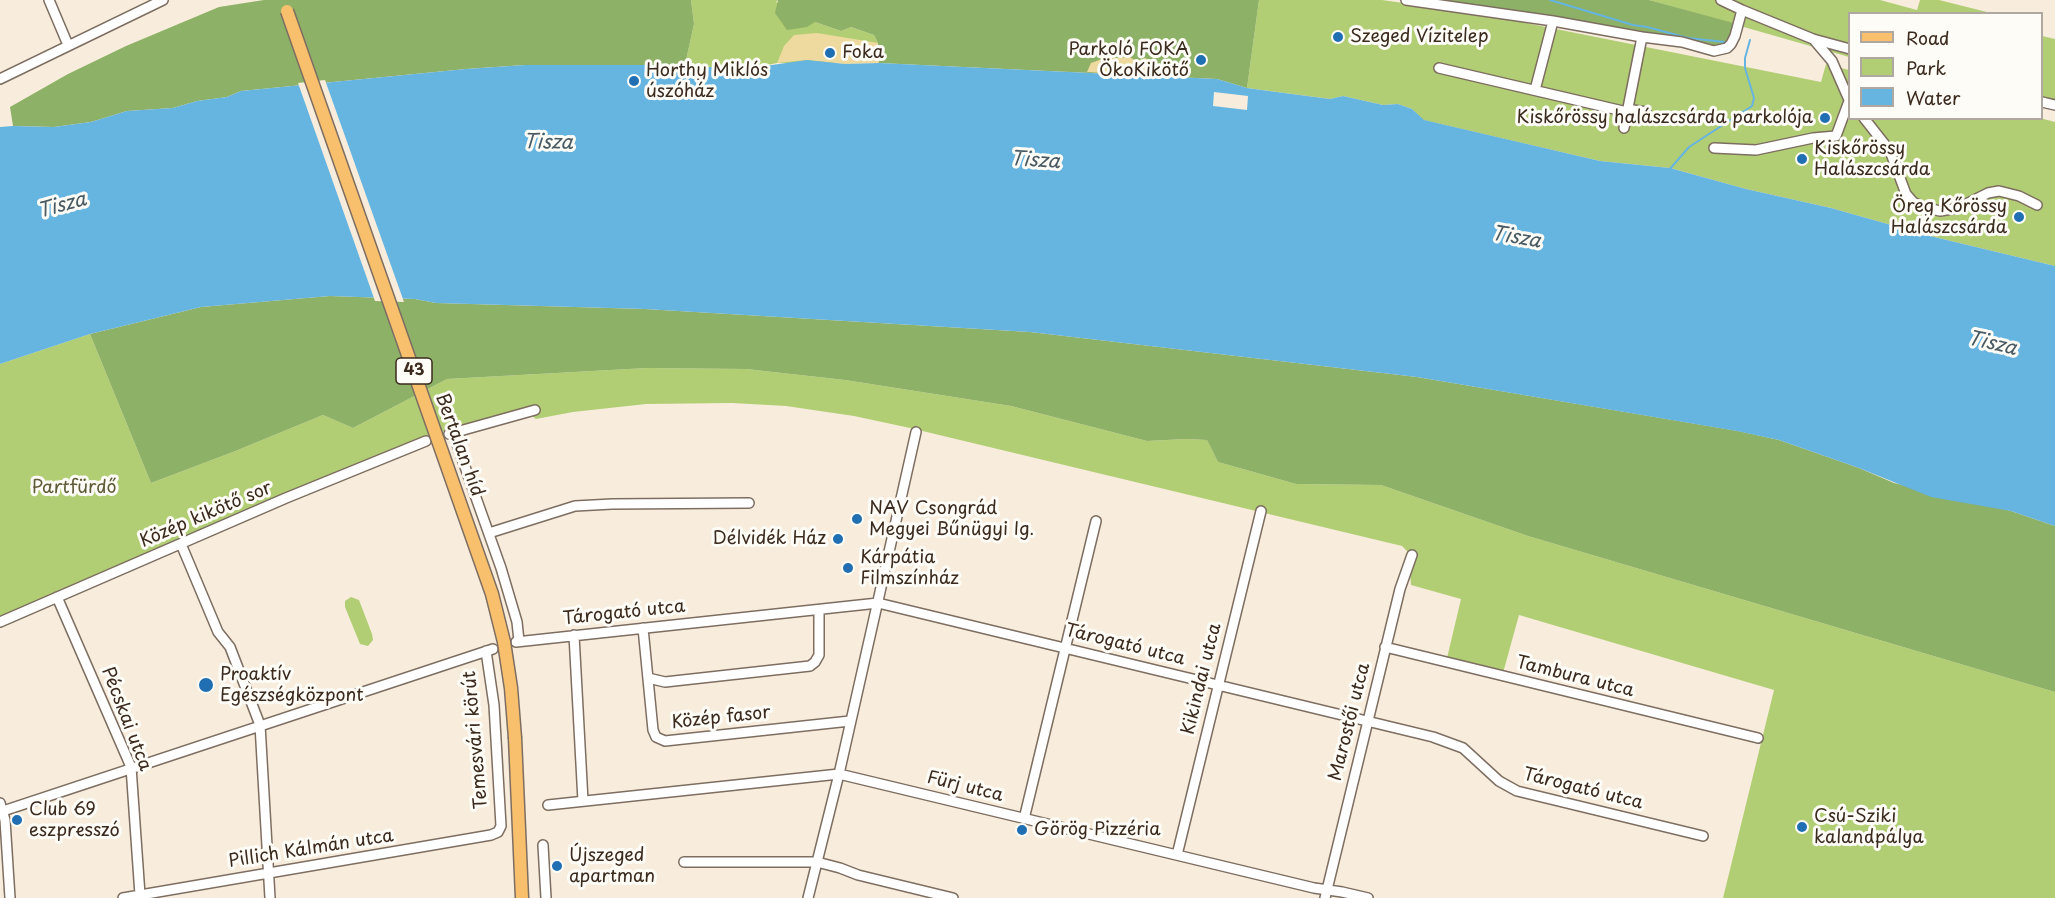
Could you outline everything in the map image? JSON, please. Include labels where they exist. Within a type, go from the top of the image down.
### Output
[{"type":"main road","name":"Bertalan híd","points":[[283,0],[492,594],[504,642],[515,738]]},
{"type":"main road","name":"Temesvári körút","points":[[515,738],[522,898]]},
{"type":"street","points":[[50,0],[68,45]]},
{"type":"street","points":[[0,79],[163,0]]},
{"type":"street","points":[[1406,0],[1682,42],[1714,51],[1731,44],[1742,10]]},
{"type":"street","points":[[1721,0],[1813,39],[1848,48]]},
{"type":"street","points":[[1535,90],[1553,21]]},
{"type":"street","points":[[1624,128],[1642,37]]},
{"type":"street","points":[[1813,39],[1832,61],[1848,99]]},
{"type":"street","points":[[1439,68],[1627,112],[1633,110],[1646,112]]},
{"type":"street","points":[[1714,148],[1756,150],[1813,138],[1836,136],[1848,104]]},
{"type":"street","points":[[1866,120],[1890,151],[1906,194],[1913,202],[1923,207],[1940,211],[1958,208],[1988,193],[1999,191],[2019,196],[2037,205]]},
{"type":"street","points":[[535,410],[451,433],[489,533],[584,505],[749,503]]},
{"type":"street","points":[[808,898],[839,774],[916,432]]},
{"type":"street","name":"Közép kikötő sor","points":[[0,622],[426,441]]},
{"type":"street","name":"Kikindai utca","points":[[1177,855],[1261,511]]},
{"type":"street","points":[[1024,819],[1095,521]]},
{"type":"street","name":"Tárogató utca","points":[[489,533],[517,622],[518,642],[878,603],[1449,741],[1463,748],[1507,787],[1704,836]]},
{"type":"street","points":[[181,544],[218,632],[230,647],[260,725],[270,898]]},
{"type":"street","name":"Marostői utca","points":[[1326,894],[1385,647],[1400,589],[1412,555]]},
{"type":"street","name":"Pécskai utca","points":[[57,597],[131,767],[140,895]]},
{"type":"street","points":[[648,678],[665,682],[810,666],[819,655],[819,610]]},
{"type":"street","name":"Közép fasor","points":[[643,628],[652,730],[656,737],[665,741],[850,721]]},
{"type":"street","points":[[574,635],[583,801]]},
{"type":"street","name":"Tambura utca","points":[[1385,647],[1758,738]]},
{"type":"street","name":"Temesvári körút","points":[[260,725],[490,650],[501,826]]},
{"type":"street","points":[[10,898],[6,820],[1,809],[260,725]]},
{"type":"street","name":"Fürj utca","points":[[548,806],[839,774],[1177,855],[1326,894],[1342,892],[1368,898]]},
{"type":"street","name":"Pillich Kálmán utca","points":[[123,898],[491,835],[498,832],[501,826]]},
{"type":"street","points":[[543,845],[546,898]]},
{"type":"street","points":[[684,862],[817,862],[858,875],[953,898]]},
{"type":"green space","points":[[264,0],[691,0],[694,24],[685,65],[525,65],[466,69],[241,91],[227,97],[197,101],[173,108],[127,111],[91,122],[54,127],[13,126],[10,107],[68,74],[126,46],[219,7]]},
{"type":"green space","points":[[691,0],[778,0],[776,2],[815,22],[841,31],[851,27],[874,35],[878,43],[879,63],[777,63],[758,67],[685,65],[694,24]]},
{"type":"green space","points":[[778,0],[1259,0],[1247,88],[1217,79],[879,63],[878,43],[874,35],[851,27],[841,31],[815,22],[807,27],[787,30],[775,13]]},
{"type":"green space","points":[[1259,0],[1382,0],[1481,14],[1821,82],[1826,64],[1848,70],[1848,120],[2043,119],[2055,122],[2055,266],[1670,168],[1600,161],[1423,120],[1412,109],[1398,104],[1383,105],[1343,96],[1330,99],[1247,88]]},
{"type":"green space","points":[[1421,0],[1649,0],[1737,24],[1725,47],[1716,48]]},
{"type":"green space","points":[[1649,0],[1880,0],[1917,10],[1920,0],[1939,0],[1987,12],[1848,12],[1848,57]]},
{"type":"green space","points":[[2043,36],[2055,39],[2055,110],[2043,106]]},
{"type":"green space","points":[[330,296],[415,299],[436,303],[645,309],[1030,332],[1417,377],[1738,431],[1779,440],[1894,483],[2011,511],[2055,526],[2055,692],[1528,536],[1381,485],[1296,484],[1218,462],[1207,440],[1147,441],[1011,406],[845,380],[746,369],[647,368],[447,379],[353,428],[323,415],[151,483],[90,334],[201,307]]},
{"type":"green space","name":"Partfürdő","points":[[90,334],[151,483],[323,415],[353,428],[447,379],[647,368],[746,369],[845,380],[1011,406],[1147,441],[1207,440],[1218,462],[1296,484],[1381,485],[1528,536],[2055,692],[2055,898],[1723,898],[1774,690],[1519,615],[1503,673],[1447,658],[1461,599],[1411,585],[1408,552],[1402,546],[910,428],[854,416],[786,406],[732,403],[646,404],[573,412],[536,419],[523,409],[462,425],[417,440],[0,618],[0,364]]},
{"type":"green space","points":[[351,597],[359,600],[372,634],[373,640],[368,646],[360,644],[345,607],[345,601]]},
{"type":"sand","name":"Foka","points":[[817,33],[878,43],[879,63],[845,64],[807,60],[777,63],[784,46],[794,35]]},
{"type":"sand","points":[[1129,57],[1137,61],[1145,58],[1172,70],[1176,77],[1087,72],[1091,63],[1102,59]]},
{"type":"water","name":"Tisza","points":[[807,60],[845,64],[879,63],[1217,79],[1247,88],[1330,99],[1343,96],[1383,105],[1398,104],[1412,109],[1424,120],[1600,161],[1670,168],[2055,266],[2055,526],[2011,511],[1931,497],[1859,468],[1779,440],[1737,431],[1417,377],[1030,332],[645,309],[436,303],[415,299],[330,296],[201,307],[90,334],[0,364],[0,127],[54,127],[91,122],[127,111],[173,108],[197,101],[227,97],[241,91],[466,69],[525,65],[758,67]]},
{"type":"pier","points":[[325,80],[404,302],[375,301],[298,83]]},
{"type":"pier","points":[[1214,92],[1248,96],[1247,110],[1213,106]]},
{"type":"waterway","points":[[1550,0],[1633,25],[1688,38],[1725,42]]},
{"type":"waterway","points":[[1669,170],[1689,147],[1752,106],[1754,98],[1745,68],[1750,40]]},
{"type":"place","name":"Szeged Vízitelep","points":[[1338,37]]},
{"type":"place","name":"Foka","points":[[830,53]]},
{"type":"place","name":"Parkoló FOKA ÖkoKikötő","points":[[1201,60]]},
{"type":"place","name":"Horthy Miklós úszóház","points":[[634,81]]},
{"type":"place","name":"Kiskőrössy halászcsárda parkolója","points":[[1825,118]]},
{"type":"place","name":"Kiskőrössy Halászcsárda","points":[[1802,159]]},
{"type":"place","name":"Öreg Kőrössy Halászcsárda","points":[[2019,217]]},
{"type":"place","name":"NAV Csongrád Megyei Bűnügyi Ig.","points":[[857,519]]},
{"type":"place","name":"Délvidék Ház","points":[[838,539]]},
{"type":"place","name":"Kárpátia Filmszínház","points":[[848,568]]},
{"type":"place","name":"Proaktív Egészségközpont","points":[[206,685]]},
{"type":"place","name":"Club 69 eszpresszó","points":[[17,820]]},
{"type":"place","name":"Csú-Sziki kalandpálya","points":[[1802,827]]},
{"type":"place","name":"Görög Pizzéria","points":[[1022,830]]},
{"type":"place","name":"Újszeged apartman","points":[[557,866]]}]
